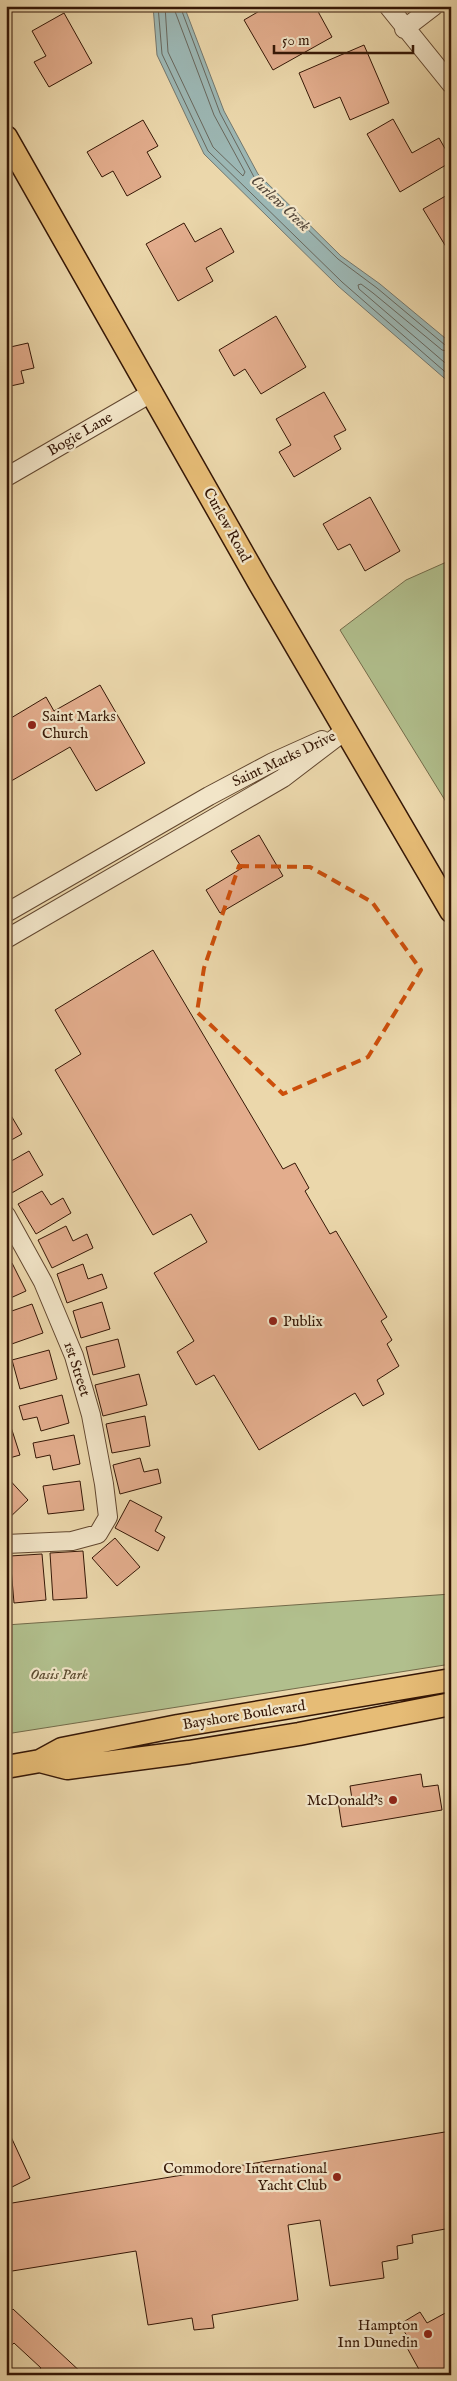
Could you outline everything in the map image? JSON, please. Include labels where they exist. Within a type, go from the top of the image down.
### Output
[{"type":"main road","name":"Curlew Road","points":[[6,137],[451,911]]},
{"type":"main road","name":"Bayshore Boulevard","points":[[40,1762],[62,1749],[178,1726],[451,1680]]},
{"type":"main road","name":"Bayshore Boulevard","points":[[6,1767],[40,1762],[67,1768],[189,1752],[299,1734],[451,1704]]},
{"type":"street","points":[[388,6],[404,29],[451,84]]},
{"type":"street","points":[[404,29],[434,6]]},
{"type":"street","name":"Bogie Lane","points":[[8,476],[152,392]]},
{"type":"street","name":"Saint Marks Drive","points":[[6,913],[273,762],[346,730]]},
{"type":"street","name":"Saint Marks Drive","points":[[6,939],[282,778],[346,730]]},
{"type":"street","name":"1st Street","points":[[6,1214],[43,1282],[74,1356],[91,1415],[108,1517],[98,1534],[72,1541],[6,1544]]},
{"type":"highlighted area","points":[[239,866],[310,867],[372,902],[421,970],[368,1057],[283,1094],[197,1012],[204,968]]},
{"type":"green space","points":[[451,560],[451,810],[340,630],[406,580]]},
{"type":"green space","name":"Oasis Park","points":[[451,1594],[451,1664],[6,1734],[6,1625]]},
{"type":"water","name":"Curlew Creek","points":[[153,6],[184,6],[224,111],[258,174],[341,256],[380,284],[451,343],[451,384],[338,286],[204,154],[157,55]]},
{"type":"building","points":[[268,6],[315,6],[332,37],[273,70],[244,20]]},
{"type":"building","points":[[64,13],[92,63],[49,87],[34,62],[46,56],[32,31]]},
{"type":"building","points":[[364,45],[389,103],[350,120],[340,97],[314,108],[299,73]]},
{"type":"building","points":[[393,119],[412,153],[439,138],[451,159],[451,162],[400,192],[367,134]]},
{"type":"building","points":[[143,120],[158,146],[147,152],[161,177],[127,196],[113,171],[102,177],[87,152]]},
{"type":"building","points":[[449,194],[451,196],[451,255],[423,209]]},
{"type":"building","points":[[184,223],[195,242],[221,228],[234,252],[206,268],[213,281],[178,301],[146,244]]},
{"type":"building","points":[[276,316],[306,367],[261,394],[245,369],[234,376],[219,350]]},
{"type":"building","points":[[28,343],[34,368],[21,371],[24,383],[6,387],[6,348]]},
{"type":"building","points":[[324,392],[346,430],[334,436],[341,449],[294,477],[279,452],[291,445],[276,419]]},
{"type":"building","points":[[370,497],[400,551],[365,571],[350,544],[338,550],[323,524]]},
{"type":"building","points":[[100,685],[145,763],[96,791],[70,747],[6,784],[6,721],[46,697],[54,711]]},
{"type":"building","points":[[259,835],[283,876],[220,913],[206,890],[242,868],[231,851]]},
{"type":"building","points":[[153,950],[283,1169],[295,1163],[309,1188],[305,1191],[330,1234],[336,1231],[387,1317],[381,1321],[392,1340],[387,1344],[399,1366],[377,1380],[384,1394],[363,1406],[355,1393],[259,1450],[214,1375],[196,1385],[177,1352],[194,1341],[154,1273],[207,1242],[191,1214],[153,1235],[55,1070],[81,1054],[55,1010]]},
{"type":"building","points":[[6,1107],[22,1134],[6,1143]]},
{"type":"building","points":[[29,1151],[43,1175],[10,1194],[6,1187],[6,1164]]},
{"type":"building","points":[[42,1191],[51,1205],[63,1198],[71,1213],[36,1234],[18,1204]]},
{"type":"building","points":[[66,1226],[73,1241],[87,1234],[93,1248],[52,1268],[38,1240]]},
{"type":"building","points":[[12,1263],[26,1291],[6,1300],[6,1266]]},
{"type":"building","points":[[83,1264],[88,1279],[102,1274],[107,1288],[67,1303],[57,1274]]},
{"type":"building","points":[[102,1302],[110,1329],[81,1338],[73,1311]]},
{"type":"building","points":[[32,1304],[43,1333],[6,1346],[6,1313]]},
{"type":"building","points":[[118,1339],[125,1367],[93,1375],[86,1347]]},
{"type":"building","points":[[49,1350],[57,1379],[20,1389],[12,1360]]},
{"type":"building","points":[[139,1374],[147,1405],[103,1416],[95,1385]]},
{"type":"building","points":[[62,1395],[69,1423],[41,1431],[37,1417],[23,1420],[19,1406]]},
{"type":"building","points":[[145,1416],[150,1446],[112,1453],[106,1424]]},
{"type":"building","points":[[10,1424],[20,1455],[6,1459],[6,1425]]},
{"type":"building","points":[[74,1435],[80,1464],[53,1470],[50,1455],[36,1458],[33,1443]]},
{"type":"building","points":[[140,1458],[144,1472],[158,1469],[161,1483],[120,1494],[113,1465]]},
{"type":"building","points":[[6,1476],[28,1500],[6,1521]]},
{"type":"building","points":[[80,1481],[84,1510],[48,1514],[43,1486]]},
{"type":"building","points":[[130,1500],[162,1517],[155,1531],[165,1537],[158,1551],[115,1528]]},
{"type":"building","points":[[115,1538],[140,1567],[117,1586],[92,1558]]},
{"type":"building","points":[[83,1551],[87,1598],[53,1600],[50,1553]]},
{"type":"building","points":[[42,1554],[46,1600],[14,1603],[10,1556]]},
{"type":"building","name":"McDonald's","points":[[421,1774],[423,1787],[438,1785],[442,1810],[342,1827],[338,1801],[352,1799],[350,1786]]},
{"type":"building","points":[[6,2126],[30,2178],[6,2190]]},
{"type":"building","points":[[451,2131],[451,2228],[412,2235],[413,2243],[397,2246],[398,2259],[382,2262],[384,2278],[330,2286],[320,2220],[288,2225],[298,2300],[212,2315],[214,2328],[194,2330],[192,2318],[148,2325],[136,2251],[6,2272],[6,2204]]},
{"type":"building","points":[[13,2309],[84,2375],[35,2375],[41,2368],[14,2343],[6,2351],[6,2316]]},
{"type":"building","name":"Hampton Inn Dunedin","points":[[449,2311],[451,2314],[451,2375],[422,2375],[405,2344],[411,2343],[400,2324],[420,2312],[427,2323]]},
{"type":"place","name":"Saint Marks Church","points":[[32,725]]},
{"type":"place","name":"Publix","points":[[273,1321]]},
{"type":"place","name":"McDonald's","points":[[393,1800]]},
{"type":"place","name":"Commodore International Yacht Club","points":[[337,2177]]},
{"type":"place","name":"Hampton Inn Dunedin","points":[[428,2334]]}]
